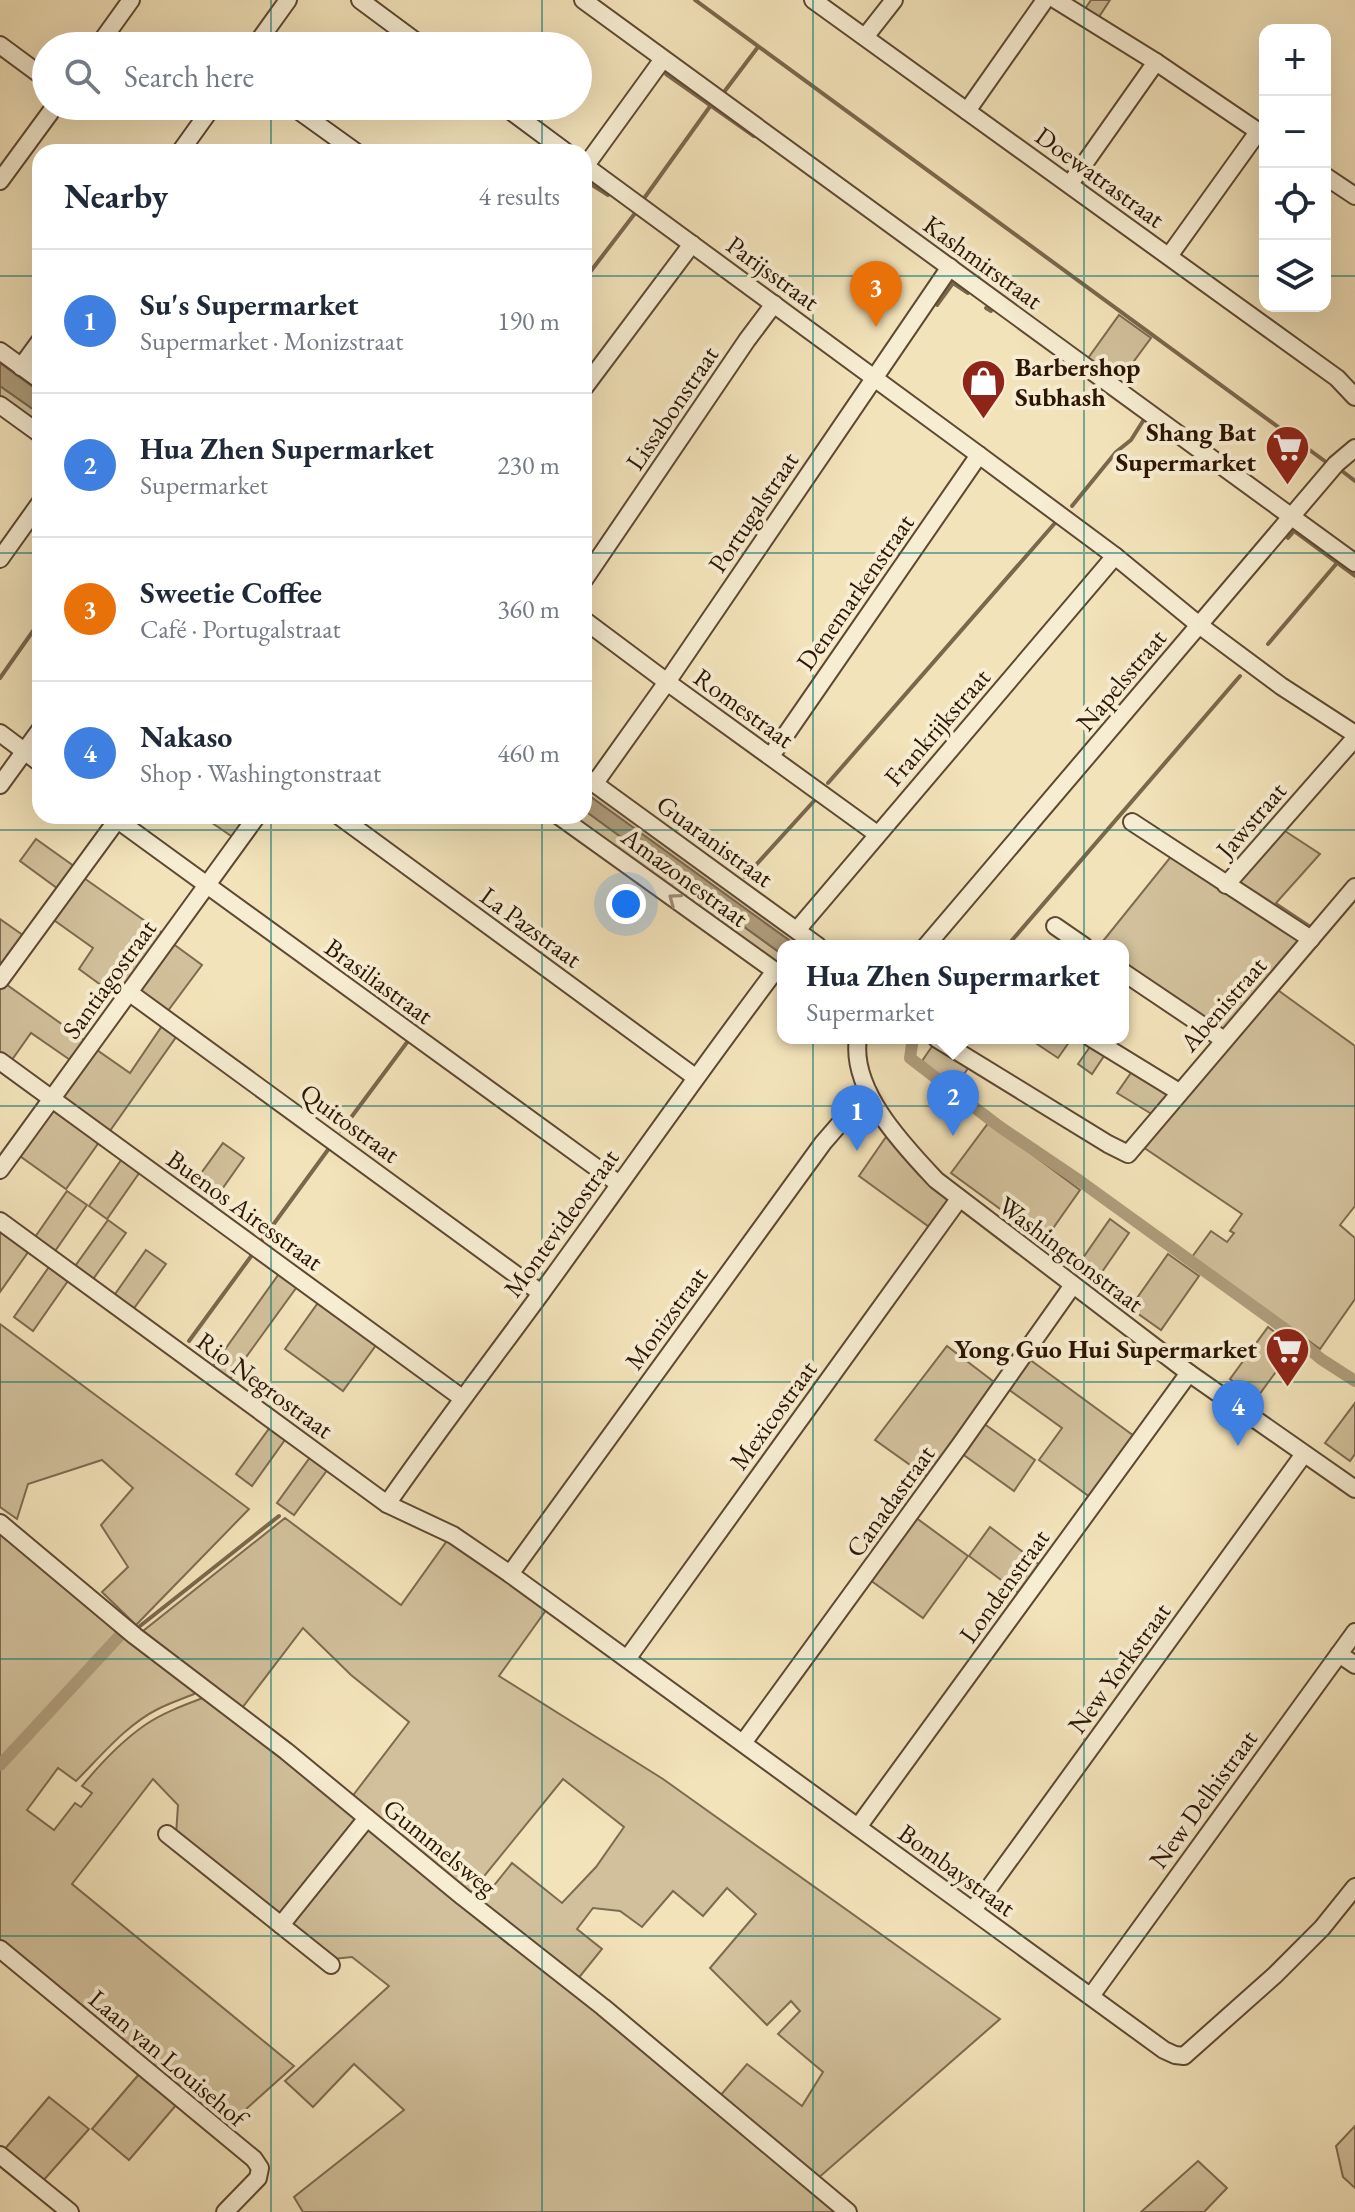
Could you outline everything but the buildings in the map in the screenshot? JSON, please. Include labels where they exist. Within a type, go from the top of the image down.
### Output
[{"type":"street","points":[[108,32],[131,0]]},
{"type":"street","points":[[265,32],[288,0]]},
{"type":"street","points":[[360,0],[403,32]]},
{"type":"street","name":"Kashmirstraat","points":[[583,0],[1355,563]]},
{"type":"street","name":"Doewatrastraat","points":[[813,0],[1337,378],[1355,397]]},
{"type":"street","points":[[865,37],[894,0]]},
{"type":"street","points":[[967,111],[1045,0]]},
{"type":"street","points":[[1056,0],[1156,62],[1259,132]]},
{"type":"street","points":[[0,45],[32,69]]},
{"type":"street","points":[[592,156],[663,59]]},
{"type":"street","points":[[1070,184],[1156,62]]},
{"type":"street","points":[[0,181],[45,120]]},
{"type":"street","points":[[186,144],[203,120]]},
{"type":"street","points":[[311,120],[345,144]]},
{"type":"street","points":[[523,120],[555,144]]},
{"type":"street","points":[[1169,256],[1259,138]]},
{"type":"street","name":"Parijsstraat","points":[[592,171],[1115,556],[1199,625],[1281,686],[1355,736]]},
{"type":"street","points":[[1331,180],[1355,196]]},
{"type":"street","points":[[592,377],[692,244]]},
{"type":"street","name":"Portugalstraat","points":[[592,776],[667,682],[950,267]]},
{"type":"street","name":"Lissabonstraat","points":[[592,568],[774,304]]},
{"type":"street","points":[[0,351],[32,375]]},
{"type":"street","points":[[21,367],[32,352]]},
{"type":"street","points":[[0,405],[32,428]]},
{"type":"street","name":"Napelsstraat","points":[[931,940],[1290,517],[1336,464],[1355,448]]},
{"type":"street","name":"Denemarkenstraat","points":[[771,756],[979,455]]},
{"type":"street","points":[[0,559],[32,514]]},
{"type":"street","name":"Frankrijkstraat","points":[[797,930],[1115,556]]},
{"type":"street","name":"Romestraat","points":[[592,626],[877,834]]},
{"type":"street","points":[[0,733],[32,757]]},
{"type":"street","name":"Jawstraat","points":[[1132,822],[1226,885],[1355,736]]},
{"type":"street","points":[[0,785],[32,742]]},
{"type":"street","name":"Guaranistraat","points":[[592,782],[810,940]]},
{"type":"street","points":[[0,980],[111,824]]},
{"type":"street","name":"Brasiliastraat","points":[[125,824],[619,1184]]},
{"type":"street","name":"Santiagostraat","points":[[0,1170],[251,824]]},
{"type":"street","name":"La Pazstraat","points":[[350,824],[695,1077]]},
{"type":"street","name":"Amazonestraat","points":[[570,824],[777,973]]},
{"type":"street","points":[[1226,885],[1311,939]]},
{"type":"street","name":"Abenistraat","points":[[945,1044],[1128,1154],[1355,887]]},
{"type":"street","points":[[1055,926],[1075,940]]},
{"type":"street","name":"Montevideostraat","points":[[387,1504],[695,1077],[777,976]]},
{"type":"street","points":[[1129,976],[1224,1040]]},
{"type":"street","name":"Quitostraat","points":[[130,993],[541,1293]]},
{"type":"street","name":"Washingtonstraat","points":[[857,1044],[860,1076],[871,1100],[912,1155],[936,1180],[1189,1373],[1355,1489]]},
{"type":"street","points":[[1101,1044],[1179,1092]]},
{"type":"street","name":"Buenos Airesstraat","points":[[0,1061],[462,1398]]},
{"type":"street","name":"Monizstraat","points":[[510,1574],[823,1143],[849,1113],[871,1100]]},
{"type":"street","name":"Mexicostraat","points":[[627,1659],[959,1199]]},
{"type":"street","name":"Rio Negrostraat","points":[[0,1221],[387,1504],[453,1535],[510,1574]]},
{"type":"street","name":"Canadastraat","points":[[743,1743],[1073,1285]]},
{"type":"street","name":"Londenstraat","points":[[858,1827],[1189,1373]]},
{"type":"street","name":"New Yorkstraat","points":[[973,1910],[1304,1454]]},
{"type":"street","name":"Gummelsweg","points":[[0,1523],[116,1621],[286,1751],[603,2007],[848,2212]]},
{"type":"street","name":"Bombaystraat","points":[[510,1574],[1175,2055],[1184,2056],[1275,1975],[1322,1928],[1355,1887]]},
{"type":"street","name":"New Delhistraat","points":[[1091,1996],[1355,1632]]},
{"type":"street","points":[[1339,1654],[1355,1665]]},
{"type":"street","points":[[281,1925],[367,1818]]},
{"type":"street","points":[[167,1834],[331,1965]]},
{"type":"street","name":"Laan van Louisehof","points":[[0,1949],[254,2159],[260,2168],[258,2178],[225,2212]]},
{"type":"street","points":[[0,2155],[70,2212]]},
{"type":"shaded area","points":[[1091,0],[1110,0],[1097,20],[1083,12]]},
{"type":"shaded area","points":[[1119,315],[1151,338],[1117,384],[1086,361]]},
{"type":"shaded area","points":[[0,363],[32,386],[32,408],[0,386]]},
{"type":"shaded area","points":[[0,386],[32,408],[32,422],[0,398]]},
{"type":"shaded area","points":[[592,788],[801,940],[789,940],[592,798]]},
{"type":"shaded area","points":[[592,798],[789,940],[777,940],[777,951],[592,816]]},
{"type":"shaded area","points":[[592,816],[777,951],[777,968],[580,824],[592,824]]},
{"type":"shaded area","points":[[214,824],[245,824],[234,838]]},
{"type":"shaded area","points":[[1282,829],[1320,854],[1276,903],[1315,929],[1222,1032],[1129,971],[1129,940],[1104,940],[1173,854],[1230,890]]},
{"type":"shaded area","points":[[36,839],[78,869],[61,891],[20,861]]},
{"type":"shaded area","points":[[81,876],[165,935],[120,999],[79,969],[93,948],[51,918]]},
{"type":"shaded area","points":[[0,919],[27,938],[0,975]]},
{"type":"shaded area","points":[[172,943],[202,965],[167,1012],[137,989]]},
{"type":"shaded area","points":[[3,982],[88,1043],[73,1062],[31,1033],[9,1064],[0,1058],[0,985]]},
{"type":"shaded area","points":[[1275,988],[1355,1046],[1355,1206],[1340,1225],[1355,1238],[1355,1299],[1320,1349],[1192,1257],[1211,1231],[1227,1242],[1234,1233],[1230,1231],[1242,1214],[1143,1147]]},
{"type":"shaded area","points":[[164,1023],[179,1033],[107,1135],[62,1099],[94,1048],[130,1073]]},
{"type":"shaded area","points":[[934,1044],[938,1044],[971,1064],[955,1087],[922,1061]]},
{"type":"shaded area","points":[[1037,1044],[1068,1044],[1058,1058]]},
{"type":"shaded area","points":[[1092,1044],[1108,1050],[1092,1074],[1078,1064]]},
{"type":"shaded area","points":[[1135,1067],[1175,1091],[1155,1116],[1117,1093]]},
{"type":"shaded area","points":[[51,1107],[102,1138],[66,1189],[17,1154]]},
{"type":"shaded area","points":[[989,1122],[1080,1190],[1044,1241],[951,1173]]},
{"type":"shaded area","points":[[888,1134],[948,1196],[949,1203],[932,1229],[859,1176]]},
{"type":"shaded area","points":[[223,1143],[244,1158],[208,1209],[186,1194]]},
{"type":"shaded area","points":[[124,1156],[142,1169],[107,1219],[89,1206]]},
{"type":"shaded area","points":[[67,1191],[87,1205],[53,1254],[33,1240]]},
{"type":"shaded area","points":[[1110,1219],[1129,1233],[1095,1282],[1076,1268]]},
{"type":"shaded area","points":[[108,1220],[126,1233],[91,1282],[73,1269]]},
{"type":"shaded area","points":[[0,1225],[31,1248],[0,1292]]},
{"type":"shaded area","points":[[146,1250],[166,1264],[132,1311],[113,1297]]},
{"type":"shaded area","points":[[1168,1254],[1199,1276],[1161,1330],[1130,1308]]},
{"type":"shaded area","points":[[51,1264],[70,1278],[33,1331],[14,1317]]},
{"type":"shaded area","points":[[281,1271],[299,1284],[228,1382],[211,1369]]},
{"type":"shaded area","points":[[320,1300],[379,1341],[343,1391],[285,1349]]},
{"type":"shaded area","points":[[0,1324],[249,1509],[136,1625],[102,1592],[128,1567],[101,1525],[133,1488],[102,1460],[28,1484],[17,1519],[0,1507]]},
{"type":"shaded area","points":[[1268,1327],[1294,1347],[1256,1399],[1230,1379]]},
{"type":"shaded area","points":[[947,1346],[998,1385],[930,1479],[875,1440]]},
{"type":"shaded area","points":[[1029,1359],[1134,1436],[1090,1497],[1039,1460],[1062,1428],[1008,1389]]},
{"type":"shaded area","points":[[1355,1403],[1355,1454],[1350,1461],[1325,1443]]},
{"type":"shaded area","points":[[983,1423],[1035,1460],[1014,1491],[961,1453]]},
{"type":"shaded area","points":[[271,1426],[287,1437],[252,1486],[236,1474]]},
{"type":"shaded area","points":[[311,1456],[328,1469],[294,1515],[277,1503]]},
{"type":"shaded area","points":[[0,1517],[196,1690],[194,1694],[158,1709],[135,1723],[76,1781],[58,1768],[27,1810],[54,1830],[75,1803],[81,1807],[92,1793],[82,1786],[128,1738],[160,1716],[208,1696],[359,1817],[287,1915],[273,1914],[176,1835],[178,1805],[153,1779],[72,1884],[294,2066],[225,2128],[0,1941]]},
{"type":"shaded area","points":[[915,1517],[968,1556],[923,1618],[870,1580]]},
{"type":"shaded area","points":[[285,1518],[401,1605],[449,1538],[549,1606],[499,1676],[663,1779],[1000,2019],[816,2180],[720,2096],[747,2064],[802,2106],[823,2072],[778,2034],[800,2011],[791,2001],[767,2025],[710,1968],[756,1914],[727,1888],[703,1916],[673,1891],[642,1927],[620,1911],[593,1908],[577,1929],[602,1949],[577,1980],[479,1904],[512,1863],[562,1903],[596,1867],[624,1827],[563,1779],[468,1896],[351,1798],[409,1722],[351,1675],[303,1628],[242,1708],[143,1631]]},
{"type":"shaded area","points":[[990,1527],[1040,1565],[1020,1594],[969,1556]]},
{"type":"shaded area","points":[[367,1825],[643,2048],[839,2212],[303,2212],[294,2197],[404,2110],[354,2064],[313,2107],[285,2081],[389,1986],[352,1957],[333,1959],[289,1924]]},
{"type":"shaded area","points":[[140,2073],[177,2104],[129,2160],[92,2129]]},
{"type":"shaded area","points":[[49,2097],[89,2129],[42,2182],[4,2150]]},
{"type":"shaded area","points":[[1355,2126],[1355,2188],[1343,2177],[1336,2146]]},
{"type":"shaded area","points":[[1198,2161],[1227,2188],[1204,2212],[1141,2212]]},
{"type":"waterway","points":[[695,0],[1326,462]]},
{"type":"waterway","points":[[724,92],[758,47]]},
{"type":"waterway","points":[[666,74],[754,136]]},
{"type":"waterway","points":[[645,197],[711,105]]},
{"type":"waterway","points":[[592,185],[608,195]]},
{"type":"waterway","points":[[592,270],[636,212]]},
{"type":"waterway","points":[[937,305],[953,283],[968,293]]},
{"type":"waterway","points":[[986,308],[991,311]]},
{"type":"waterway","points":[[1072,506],[1116,452],[1131,440],[1143,421]]},
{"type":"waterway","points":[[1342,471],[1355,481]]},
{"type":"waterway","points":[[828,783],[1055,523]]},
{"type":"waterway","points":[[1288,538],[1294,531],[1355,576]]},
{"type":"waterway","points":[[1268,644],[1337,563]]},
{"type":"waterway","points":[[0,678],[32,632]]},
{"type":"waterway","points":[[1012,940],[1240,676]]},
{"type":"waterway","points":[[745,877],[814,801]]},
{"type":"waterway","points":[[341,1131],[408,1041]]},
{"type":"waterway","points":[[912,1044],[910,1058],[1000,1127],[1080,1181],[1355,1381]]},
{"type":"waterway","points":[[262,1240],[330,1147]]},
{"type":"waterway","points":[[189,1341],[252,1255]]},
{"type":"waterway","points":[[140,1626],[279,1516]]},
{"type":"waterway","points":[[0,1765],[124,1631]]},
{"type":"place","name":"Sweetie Coffee","points":[[876,327]]},
{"type":"place","name":"Barbershop Subhash","points":[[984,421]]},
{"type":"place","name":"Shang Bat Supermarket","points":[[1287,486]]},
{"type":"place","name":"Hua Zhen Supermarket","points":[[953,1136]]},
{"type":"place","name":"Su's Supermarket","points":[[857,1151]]},
{"type":"place","name":"Yong Guo Hui Supermarket","points":[[1288,1388]]},
{"type":"place","name":"Nakaso","points":[[1238,1446]]}]
